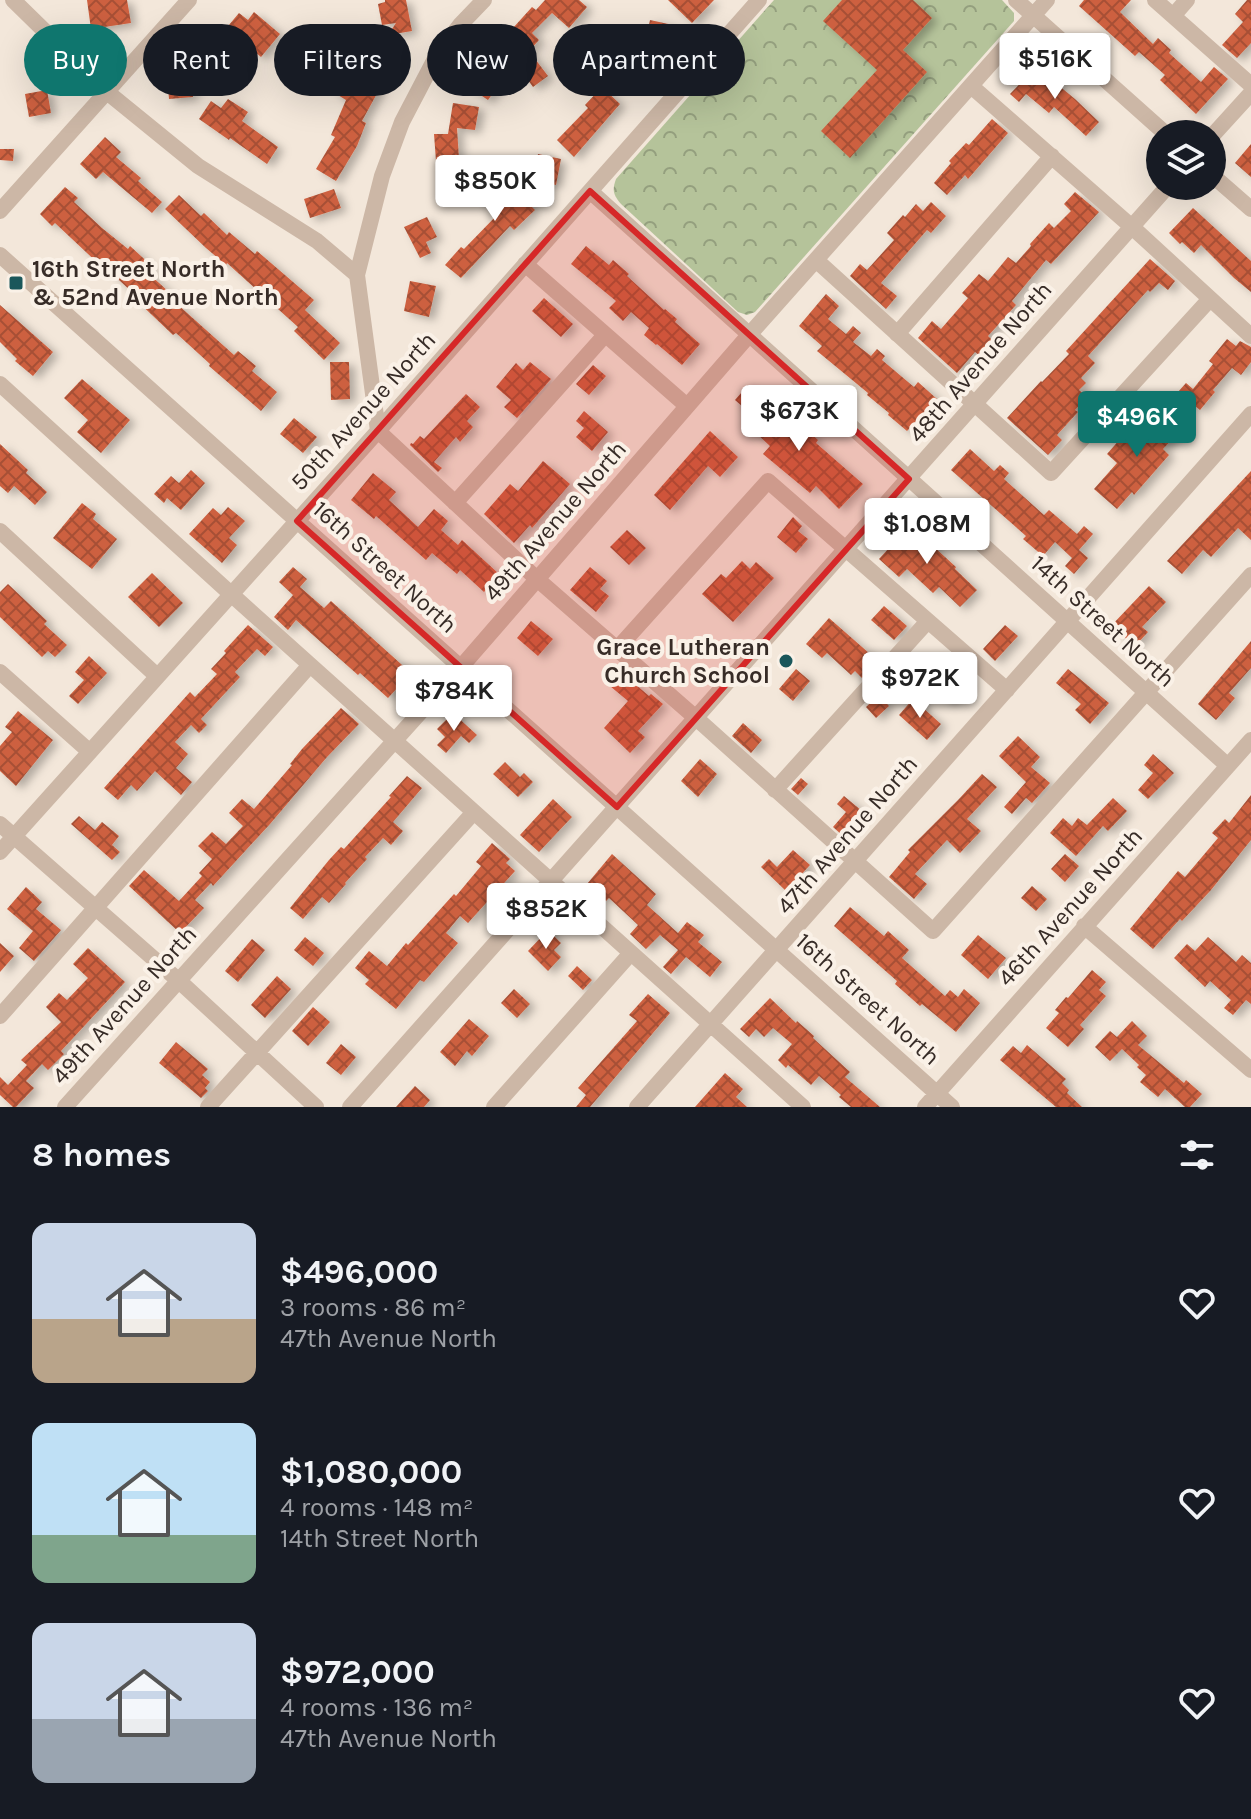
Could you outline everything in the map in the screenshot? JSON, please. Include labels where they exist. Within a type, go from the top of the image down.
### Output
[{"type":"street","points":[[13,0],[38,24]]},
{"type":"street","points":[[127,70],[189,0]]},
{"type":"street","points":[[484,0],[437,55],[402,122],[382,176],[357,275],[378,431],[537,579],[933,931],[1251,575]]},
{"type":"street","name":"50th Avenue North","points":[[0,852],[759,0]]},
{"type":"street","points":[[1016,0],[1150,120]]},
{"type":"street","name":"49th Avenue North","points":[[65,1107],[461,667],[749,335],[1047,0]]},
{"type":"street","points":[[1155,0],[1251,85]]},
{"type":"street","points":[[1173,16],[1187,0]]},
{"type":"street","points":[[971,86],[1251,336]]},
{"type":"street","points":[[1226,121],[1251,93]]},
{"type":"street","points":[[0,211],[103,96]]},
{"type":"street","points":[[112,96],[198,166],[317,241],[357,275]]},
{"type":"street","points":[[897,334],[1052,156]]},
{"type":"street","points":[[1226,187],[1251,209]]},
{"type":"street","name":"14th Street North","points":[[590,191],[1228,766]]},
{"type":"street","name":"48th Avenue North","points":[[350,1107],[1156,200]]},
{"type":"street","name":"16th Street North","points":[[0,255],[952,1107]]},
{"type":"street","points":[[816,260],[1051,473],[1210,299]]},
{"type":"street","points":[[525,264],[687,406]]},
{"type":"street","points":[[455,503],[605,335]]},
{"type":"street","points":[[0,384],[711,1024],[792,1103]]},
{"type":"street","name":"47th Avenue North","points":[[637,1107],[1251,414]]},
{"type":"street","points":[[617,649],[768,481],[1007,690]]},
{"type":"street","points":[[0,531],[157,676]]},
{"type":"street","points":[[775,790],[928,621]]},
{"type":"street","points":[[0,1016],[310,665]]},
{"type":"street","points":[[0,672],[90,752]]},
{"type":"street","name":"46th Avenue North","points":[[925,1107],[1251,740]]},
{"type":"street","points":[[208,1107],[474,812]]},
{"type":"street","points":[[0,824],[178,980],[316,1107]]},
{"type":"street","points":[[1084,926],[1251,1070]]},
{"type":"street","points":[[494,1107],[631,953]]},
{"type":"highlighted area","points":[[590,191],[909,479],[617,807],[297,521]]},
{"type":"green space","points":[[774,0],[1002,0],[1014,13],[1014,21],[755,312],[747,315],[738,312],[621,204],[614,186],[616,179],[689,96],[745,96],[745,33]]},
{"type":"building","points":[[87,0],[127,0],[131,23],[90,24]]},
{"type":"building","points":[[406,0],[411,24],[382,24],[378,4]]},
{"type":"building","points":[[545,0],[579,0],[587,7],[572,24],[564,24],[552,13],[537,28],[537,24],[517,24],[532,7],[536,10]]},
{"type":"building","points":[[668,0],[714,0],[692,23]]},
{"type":"building","points":[[842,0],[913,0],[932,18],[903,50],[927,72],[850,158],[821,131],[877,70],[823,21]]},
{"type":"building","points":[[1084,0],[1131,0],[1120,12],[1153,44],[1158,38],[1171,50],[1169,53],[1201,82],[1214,67],[1228,79],[1196,114],[1160,80],[1165,75],[1139,52],[1135,56],[1079,6]]},
{"type":"building","points":[[1247,0],[1251,0],[1251,43],[1237,58],[1222,45],[1243,22],[1235,14]]},
{"type":"building","points":[[254,12],[274,29],[274,41],[261,57],[258,54],[258,24],[230,24],[239,13],[248,20]]},
{"type":"building","points":[[537,62],[548,76],[537,84]]},
{"type":"building","points":[[1035,68],[1099,122],[1086,136],[1054,107],[1049,113],[1026,94],[1019,102],[1010,94]]},
{"type":"building","points":[[25,96],[48,96],[51,113],[29,117]]},
{"type":"building","points":[[169,96],[193,96],[193,97],[169,99]]},
{"type":"building","points":[[340,96],[376,96],[362,121],[366,123],[357,146],[336,181],[316,169],[335,137],[331,135],[346,100]]},
{"type":"building","points":[[594,96],[612,96],[620,104],[574,157],[557,140],[588,108],[585,105]]},
{"type":"building","points":[[228,99],[248,112],[242,121],[278,147],[267,164],[199,119],[211,101],[221,108]]},
{"type":"building","points":[[453,103],[479,107],[475,130],[457,128],[459,159],[436,161],[434,134],[448,134]]},
{"type":"building","points":[[992,119],[1008,133],[968,179],[965,175],[947,195],[934,183],[951,163],[949,161],[966,143],[969,145]]},
{"type":"building","points":[[105,137],[121,152],[116,157],[141,178],[138,181],[162,202],[152,213],[103,172],[96,179],[80,164]]},
{"type":"building","points":[[1251,144],[1251,177],[1235,163]]},
{"type":"building","points":[[0,149],[14,149],[13,161],[0,160]]},
{"type":"building","points":[[538,154],[561,159],[556,185],[533,180]]},
{"type":"building","points":[[495,180],[501,186],[506,182],[513,188],[520,181],[534,195],[527,202],[535,210],[514,230],[510,226],[461,278],[445,265],[498,214],[478,195]]},
{"type":"building","points":[[65,187],[78,198],[74,202],[102,228],[128,249],[130,246],[153,267],[148,273],[169,292],[167,295],[234,355],[238,351],[256,366],[252,371],[277,392],[261,411],[176,333],[173,335],[105,267],[55,223],[52,226],[40,214]]},
{"type":"building","points":[[334,189],[341,208],[310,218],[304,199]]},
{"type":"building","points":[[1075,192],[1099,212],[1051,264],[1046,260],[1012,301],[1016,305],[988,336],[992,340],[979,355],[975,352],[957,373],[918,338],[932,321],[941,329],[968,298],[962,293],[979,274],[988,281],[1008,257],[1016,263],[1049,223],[1054,228],[1071,211],[1064,204]]},
{"type":"building","points":[[179,195],[227,235],[229,232],[255,254],[257,251],[314,300],[305,310],[340,343],[324,360],[294,331],[298,327],[165,209]]},
{"type":"building","points":[[931,202],[946,216],[931,233],[927,230],[881,283],[897,296],[886,309],[850,276],[860,264],[867,270],[894,240],[887,233],[903,215],[905,217],[916,204],[923,211]]},
{"type":"building","points":[[1193,208],[1251,261],[1251,292],[1201,245],[1194,253],[1169,233]]},
{"type":"building","points":[[427,217],[437,237],[426,242],[431,253],[420,258],[404,227]]},
{"type":"building","points":[[586,246],[609,265],[613,260],[700,344],[682,365],[644,335],[649,328],[631,312],[623,321],[609,308],[616,301],[571,264]]},
{"type":"building","points":[[1150,259],[1175,281],[1168,290],[1159,283],[1150,292],[1148,290],[1088,356],[1095,363],[1081,378],[1086,383],[1079,390],[1087,397],[1057,435],[1062,440],[1048,455],[1007,418],[1069,354],[1066,351]]},
{"type":"building","points":[[410,281],[436,286],[429,317],[404,311]]},
{"type":"building","points":[[826,294],[839,306],[828,319],[846,334],[853,326],[861,333],[853,342],[871,356],[877,349],[885,356],[882,360],[914,387],[918,382],[937,399],[907,431],[868,393],[817,351],[822,346],[799,326]]},
{"type":"building","points":[[544,298],[573,324],[561,337],[532,311]]},
{"type":"building","points":[[0,305],[53,352],[33,376],[15,361],[17,359],[0,342]]},
{"type":"building","points":[[1227,339],[1236,346],[1240,341],[1251,347],[1251,362],[1241,375],[1232,368],[1200,410],[1178,392],[1186,383],[1193,389],[1213,364],[1209,361]]},
{"type":"building","points":[[330,362],[349,362],[350,399],[331,400]]},
{"type":"building","points":[[530,362],[551,379],[517,418],[504,407],[511,400],[496,387],[516,363],[523,370]]},
{"type":"building","points":[[593,365],[606,376],[589,395],[576,384]]},
{"type":"building","points":[[82,379],[130,420],[101,453],[77,432],[88,420],[64,398]]},
{"type":"building","points":[[748,385],[756,393],[752,398],[786,428],[795,419],[818,440],[816,443],[863,484],[839,509],[816,486],[810,493],[763,454],[770,446],[743,421],[750,413],[735,400]]},
{"type":"building","points":[[466,394],[480,407],[467,421],[473,427],[460,442],[456,437],[434,462],[442,468],[438,472],[410,445],[420,436],[424,439]]},
{"type":"building","points":[[1160,410],[1181,430],[1163,449],[1169,455],[1134,495],[1132,492],[1117,509],[1094,489],[1117,463],[1107,454],[1128,430],[1135,436]]},
{"type":"building","points":[[584,411],[608,432],[592,451],[576,437],[584,428],[576,421]]},
{"type":"building","points":[[294,418],[317,437],[303,453],[280,434]]},
{"type":"building","points":[[710,431],[738,457],[720,477],[708,466],[670,510],[654,495]]},
{"type":"building","points":[[0,444],[47,492],[35,505],[14,486],[8,493],[0,486]]},
{"type":"building","points":[[970,449],[994,471],[1000,465],[1009,473],[1004,479],[1044,515],[1049,510],[1077,534],[1084,526],[1093,534],[1079,550],[1088,558],[1074,574],[1065,566],[1072,558],[1055,542],[1043,556],[1023,539],[1026,536],[951,470]]},
{"type":"building","points":[[543,461],[570,484],[532,528],[530,525],[514,543],[484,514],[510,484],[518,491]]},
{"type":"building","points":[[191,470],[205,483],[181,510],[167,498],[164,503],[154,494],[171,476],[179,483]]},
{"type":"building","points":[[1251,471],[1251,540],[1238,528],[1211,557],[1203,550],[1182,574],[1167,561]]},
{"type":"building","points":[[373,473],[396,492],[389,500],[418,527],[434,509],[448,521],[441,530],[458,545],[462,540],[499,574],[484,592],[460,570],[457,574],[432,553],[426,560],[376,516],[374,519],[351,500]]},
{"type":"building","points":[[82,503],[96,514],[93,519],[117,539],[92,569],[53,538]]},
{"type":"building","points":[[228,507],[245,521],[229,538],[237,545],[222,563],[189,534],[213,508],[221,515]]},
{"type":"building","points":[[793,517],[802,526],[798,531],[808,539],[796,553],[777,537]]},
{"type":"building","points":[[910,525],[977,590],[960,607],[939,587],[933,593],[907,569],[899,577],[879,559]]},
{"type":"building","points":[[627,530],[646,548],[629,565],[610,547]]},
{"type":"building","points":[[742,561],[750,569],[756,562],[774,578],[733,622],[702,594],[721,574],[726,578]]},
{"type":"building","points":[[293,567],[307,579],[293,595],[279,582]]},
{"type":"building","points":[[590,567],[607,581],[600,589],[609,596],[596,612],[570,590]]},
{"type":"building","points":[[152,573],[183,603],[159,627],[128,597]]},
{"type":"building","points":[[8,584],[67,645],[55,657],[48,651],[42,657],[0,617],[0,592]]},
{"type":"building","points":[[1149,586],[1166,602],[1142,627],[1148,632],[1135,646],[1111,626]]},
{"type":"building","points":[[300,587],[324,608],[331,601],[411,673],[388,698],[296,620],[288,630],[274,617]]},
{"type":"building","points":[[884,606],[907,626],[894,640],[871,620]]},
{"type":"building","points":[[829,618],[870,654],[862,662],[870,669],[862,678],[855,671],[851,675],[827,653],[822,658],[806,644]]},
{"type":"building","points":[[531,621],[553,639],[538,656],[517,638]]},
{"type":"building","points":[[248,625],[273,647],[265,656],[257,649],[235,672],[240,677],[201,719],[207,725],[199,733],[191,725],[175,742],[188,754],[176,768],[192,782],[181,795],[155,771],[137,791],[131,785],[118,800],[104,788],[190,692],[195,697],[217,674],[211,669]]},
{"type":"building","points":[[1005,625],[1018,636],[995,661],[983,649]]},
{"type":"building","points":[[1251,641],[1251,668],[1229,693],[1235,698],[1216,720],[1198,704]]},
{"type":"building","points":[[940,655],[969,682],[949,703],[933,687],[944,675],[931,664]]},
{"type":"building","points":[[89,656],[107,673],[78,704],[69,696],[84,680],[75,672]]},
{"type":"building","points":[[796,669],[810,681],[793,701],[779,689]]},
{"type":"building","points":[[1068,669],[1109,703],[1090,724],[1075,710],[1081,704],[1056,683]]},
{"type":"building","points":[[621,672],[663,704],[638,731],[645,737],[630,753],[604,728],[628,701],[610,686]]},
{"type":"building","points":[[879,695],[889,706],[876,718],[866,707]]},
{"type":"building","points":[[913,699],[941,724],[927,740],[899,715]]},
{"type":"building","points":[[341,708],[359,724],[213,886],[211,883],[195,900],[204,908],[180,933],[129,886],[144,870],[179,901],[202,876],[199,873],[212,859],[198,846],[212,832],[226,844],[243,826],[229,813],[242,799],[254,809],[302,749]]},
{"type":"building","points":[[18,711],[53,740],[16,786],[0,771],[0,746],[12,732],[5,727]]},
{"type":"building","points":[[453,713],[477,735],[469,743],[461,736],[446,753],[437,745],[445,737],[437,729]]},
{"type":"building","points":[[743,723],[762,740],[751,753],[732,736]]},
{"type":"building","points":[[1018,736],[1040,757],[1031,767],[1050,783],[1032,803],[1026,798],[1012,814],[1004,807],[1026,782],[999,756]]},
{"type":"building","points":[[1153,754],[1174,773],[1148,799],[1138,790],[1153,773],[1144,765]]},
{"type":"building","points":[[700,759],[717,774],[698,797],[681,781]]},
{"type":"building","points":[[505,762],[520,777],[524,773],[533,782],[518,797],[493,774]]},
{"type":"building","points":[[982,774],[997,787],[967,819],[981,831],[960,853],[947,840],[915,874],[927,884],[914,899],[889,877],[910,852],[908,850]]},
{"type":"building","points":[[407,776],[422,788],[393,822],[403,831],[391,845],[383,838],[329,903],[322,897],[303,919],[290,908],[329,860],[341,847],[344,849]]},
{"type":"building","points":[[801,778],[808,784],[798,795],[791,789]]},
{"type":"building","points":[[1251,795],[1251,840],[1211,890],[1153,949],[1130,929],[1178,871],[1185,877],[1218,838],[1212,833],[1225,819],[1229,823]]},
{"type":"building","points":[[844,796],[862,811],[842,835],[833,827],[846,812],[837,804]]},
{"type":"building","points":[[1113,798],[1127,811],[1108,831],[1103,826],[1076,856],[1050,833],[1063,818],[1072,826],[1078,818],[1087,825]]},
{"type":"building","points":[[553,799],[572,817],[539,852],[520,835]]},
{"type":"building","points":[[79,816],[95,830],[102,822],[119,836],[112,845],[120,852],[112,860],[71,824]]},
{"type":"building","points":[[492,843],[510,859],[506,863],[515,871],[468,923],[460,916],[446,933],[458,943],[396,1009],[365,984],[369,980],[355,968],[369,951],[387,966],[454,894],[456,896],[481,866],[476,862]]},
{"type":"building","points":[[793,850],[810,865],[786,891],[761,867],[769,859],[777,867]]},
{"type":"building","points":[[612,854],[656,894],[647,905],[678,933],[687,922],[704,935],[698,942],[722,962],[710,977],[686,957],[671,974],[663,967],[678,950],[660,935],[646,949],[630,934],[638,925],[609,898],[606,901],[587,884]]},
{"type":"building","points":[[1065,854],[1079,866],[1065,882],[1051,869]]},
{"type":"building","points":[[1032,886],[1047,899],[1036,911],[1021,898]]},
{"type":"building","points":[[26,887],[42,902],[36,909],[61,930],[34,961],[19,948],[33,931],[7,909]]},
{"type":"building","points":[[850,907],[884,936],[888,931],[909,950],[902,958],[945,996],[950,990],[958,997],[964,989],[980,1003],[956,1032],[922,1004],[920,1006],[895,984],[897,981],[834,926]]},
{"type":"building","points":[[548,930],[561,943],[554,950],[561,957],[548,971],[528,951]]},
{"type":"building","points":[[978,935],[1006,958],[988,979],[961,955]]},
{"type":"building","points":[[305,937],[324,953],[313,966],[294,950]]},
{"type":"building","points":[[1208,937],[1236,962],[1242,955],[1251,963],[1251,1004],[1246,1000],[1233,1015],[1224,1008],[1231,1000],[1210,981],[1205,987],[1174,958],[1187,944],[1195,951]]},
{"type":"building","points":[[252,939],[265,950],[238,982],[225,971]]},
{"type":"building","points":[[0,943],[14,956],[0,972]]},
{"type":"building","points":[[88,948],[125,982],[61,1051],[64,1054],[48,1070],[42,1064],[26,1081],[34,1088],[13,1107],[0,1095],[0,1077],[8,1085],[27,1065],[21,1060],[61,1022],[46,1007],[59,993],[67,1000],[88,978],[73,964]]},
{"type":"building","points":[[577,966],[592,980],[583,990],[568,976]]},
{"type":"building","points":[[1092,970],[1106,982],[1099,990],[1106,996],[1080,1025],[1084,1029],[1068,1047],[1046,1028],[1059,1013],[1055,1010]]},
{"type":"building","points":[[277,976],[291,989],[265,1018],[251,1005]]},
{"type":"building","points":[[514,989],[530,1004],[517,1018],[501,1003]]},
{"type":"building","points":[[648,994],[670,1013],[590,1107],[576,1107],[586,1095],[578,1088],[637,1021],[629,1015]]},
{"type":"building","points":[[770,998],[814,1036],[850,1072],[845,1077],[880,1107],[851,1107],[819,1076],[811,1085],[788,1065],[786,1068],[778,1060],[792,1044],[773,1028],[764,1037],[756,1029],[749,1037],[740,1029]]},
{"type":"building","points":[[313,1007],[330,1022],[308,1046],[292,1031]]},
{"type":"building","points":[[469,1019],[489,1036],[472,1056],[467,1051],[455,1066],[440,1052]]},
{"type":"building","points":[[1132,1021],[1147,1036],[1138,1045],[1202,1094],[1190,1107],[1185,1107],[1165,1089],[1158,1097],[1140,1082],[1146,1075],[1122,1049],[1110,1061],[1095,1047],[1110,1031],[1117,1037]]},
{"type":"building","points":[[176,1042],[208,1069],[202,1075],[210,1082],[205,1088],[208,1091],[201,1098],[159,1063]]},
{"type":"building","points":[[341,1044],[356,1057],[341,1075],[326,1063]]},
{"type":"building","points":[[1027,1045],[1066,1079],[1062,1083],[1069,1090],[1067,1093],[1082,1107],[1056,1107],[1000,1060],[1013,1046],[1021,1053]]},
{"type":"building","points":[[725,1073],[743,1089],[736,1097],[747,1107],[695,1107]]},
{"type":"building","points":[[415,1086],[430,1100],[424,1107],[396,1107]]},
{"type":"place","name":"16th Street North & 52nd Avenue North","points":[[16,283]]},
{"type":"place","name":"Grace Lutheran Church School","points":[[786,661]]}]
